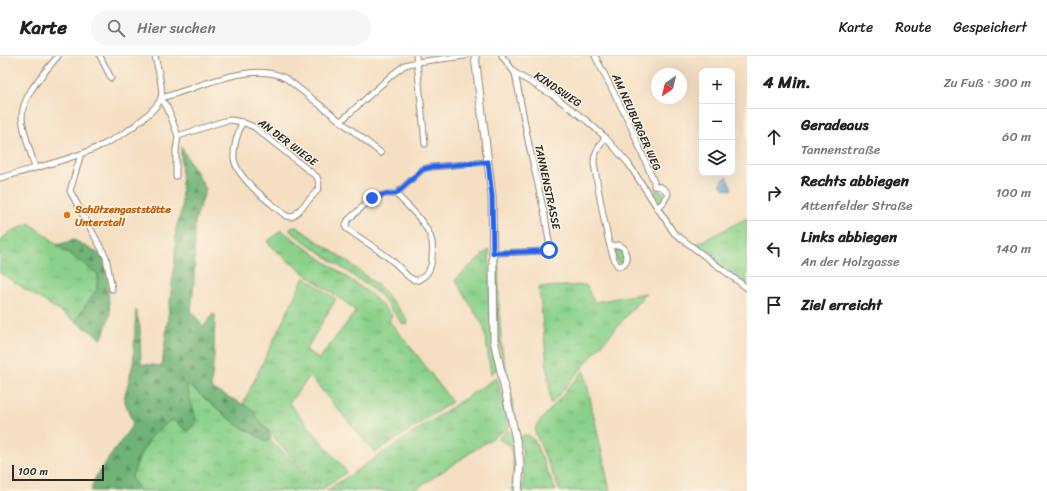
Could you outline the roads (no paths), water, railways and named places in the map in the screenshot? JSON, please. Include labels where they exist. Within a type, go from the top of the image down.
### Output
[{"type":"street","points":[[34,168],[22,117],[24,105],[36,82],[58,56]]},
{"type":"street","points":[[100,56],[111,78]]},
{"type":"street","points":[[155,56],[161,98],[167,107],[178,136],[176,150],[176,176]]},
{"type":"street","points":[[341,121],[393,74],[416,59],[465,56]]},
{"type":"street","points":[[475,56],[492,196],[492,290],[494,340],[518,449],[520,464],[518,491]]},
{"type":"street","name":"KINDSWEG","points":[[502,56],[515,73],[554,96],[605,137],[628,163],[674,233],[747,288]]},
{"type":"street","name":"AM NEUBURGER WEG","points":[[595,56],[628,122],[654,186],[661,187],[666,190],[668,194],[663,203],[657,206]]},
{"type":"street","points":[[416,59],[425,144]]},
{"type":"street","points":[[0,178],[50,165],[105,145],[138,124],[152,111],[161,98],[235,75],[252,73],[270,72],[287,79],[381,153]]},
{"type":"street","name":"TANNENSTRASSE","points":[[493,253],[547,251],[550,248],[545,216],[515,73]]},
{"type":"street","name":"AN DER WIEGE","points":[[178,136],[231,120],[242,122],[254,127],[317,177],[319,187],[317,192],[295,215],[291,217],[286,216],[239,172],[236,166],[234,154],[235,144],[242,122]]},
{"type":"street","points":[[605,137],[594,159],[611,246]]},
{"type":"street","points":[[81,154],[70,191],[106,257],[112,289]]},
{"type":"street","points":[[396,194],[413,211],[423,224],[432,242],[431,267],[426,276],[418,280],[411,279],[392,261],[346,228],[348,220],[372,198],[386,194],[396,194],[423,169],[488,162]]},
{"type":"street","points":[[647,190],[654,186]]},
{"type":"water","points":[[727,177],[732,188],[731,190],[725,189],[720,185],[724,178]]},
{"type":"place","name":"Schützengaststätte Unterstall","points":[[67,215]]}]
